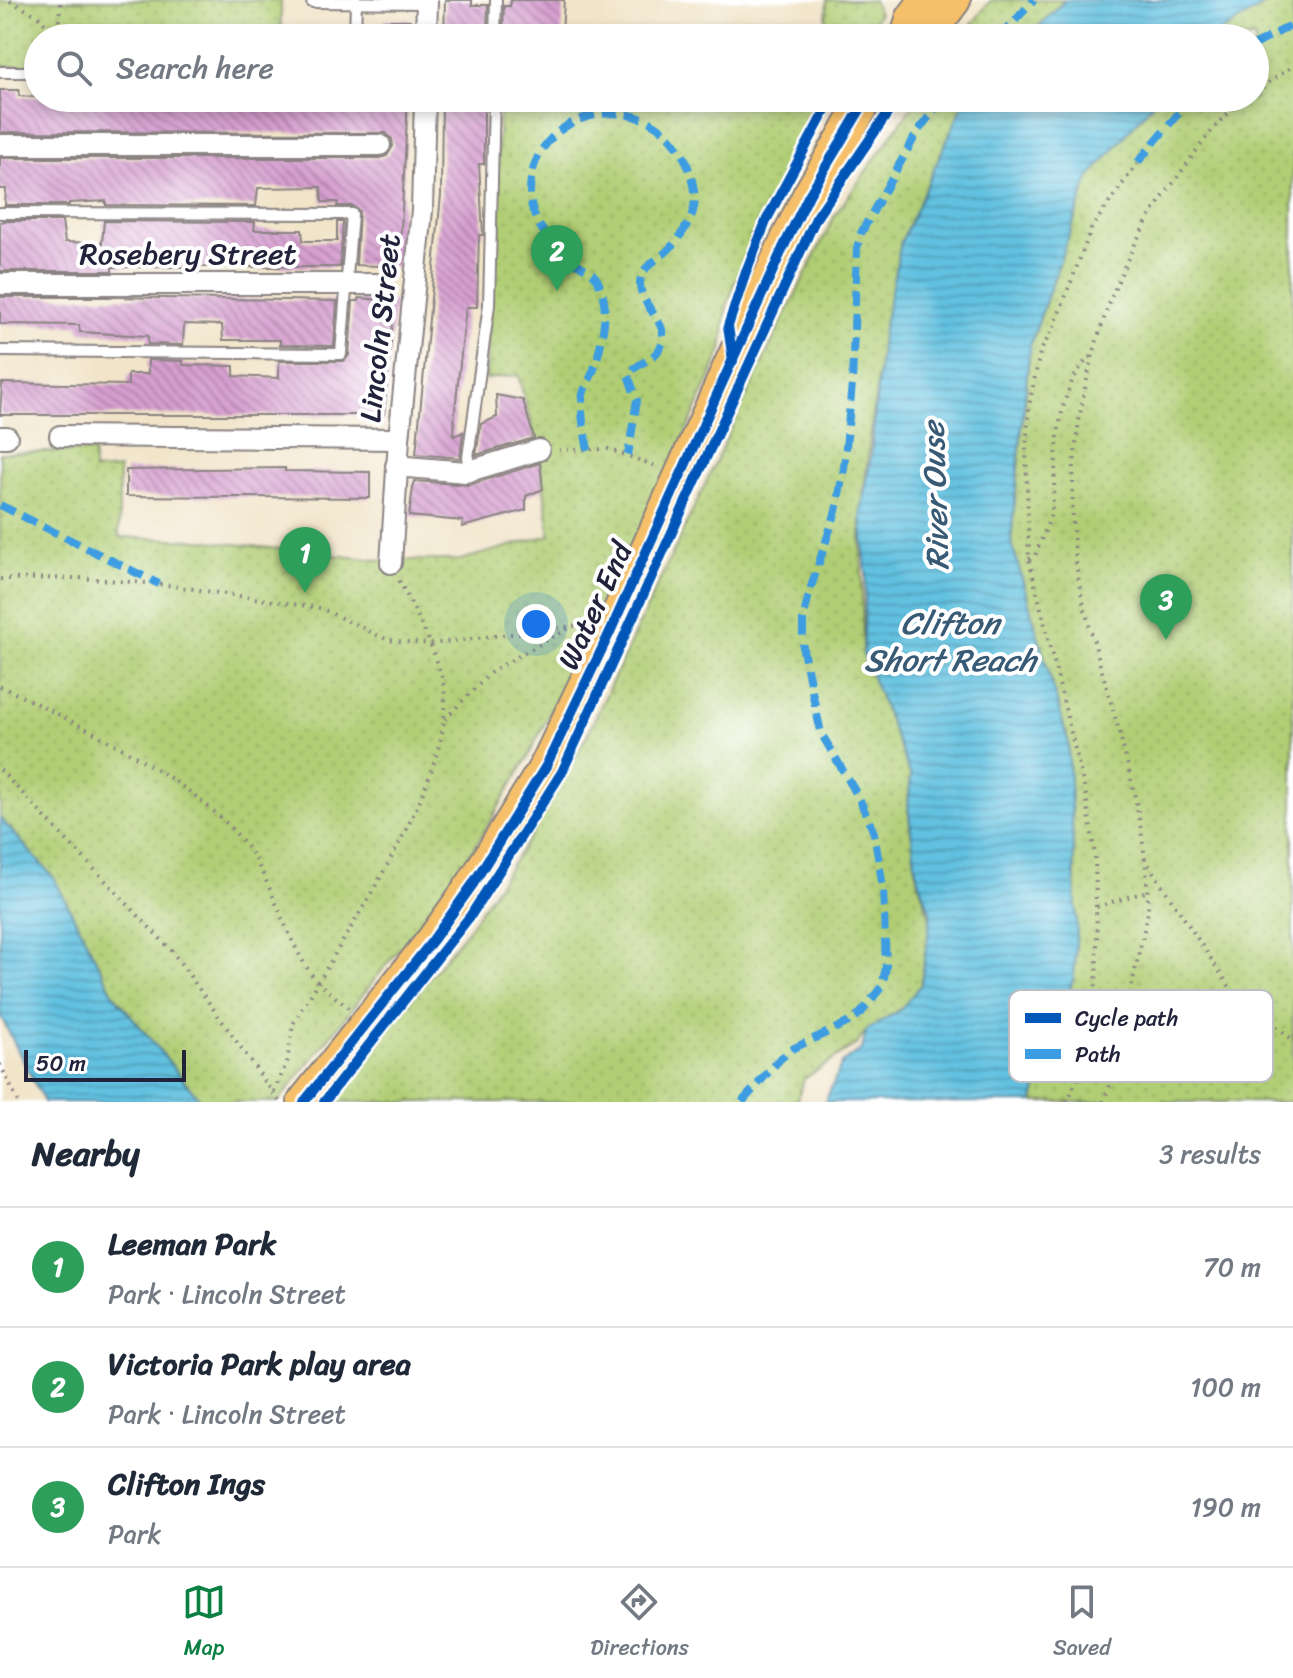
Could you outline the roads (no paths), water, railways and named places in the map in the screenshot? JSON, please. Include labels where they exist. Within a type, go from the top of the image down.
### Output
[{"type":"main road","points":[[911,24],[926,0]]},
{"type":"main road","points":[[936,24],[954,0]]},
{"type":"main road","name":"Water End","points":[[297,1101],[424,953],[473,884],[546,766],[610,632],[783,248],[809,195],[859,112]]},
{"type":"street","points":[[426,24],[427,2]]},
{"type":"street","name":"Lincoln Street","points":[[391,563],[396,466],[422,210],[425,112]]},
{"type":"street","points":[[0,145],[380,145]]},
{"type":"street","name":"Rosebery Street","points":[[0,284],[376,284]]},
{"type":"street","points":[[60,436],[108,447],[399,439]]},
{"type":"street","points":[[396,466],[466,472],[539,450]]},
{"type":"lane","points":[[495,24],[496,0]]},
{"type":"lane","points":[[355,24],[356,1]]},
{"type":"lane","points":[[312,2],[427,2]]},
{"type":"lane","points":[[0,72],[24,72]]},
{"type":"lane","points":[[466,472],[489,305],[494,112]]},
{"type":"lane","points":[[0,213],[352,214],[341,354],[0,351]]},
{"type":"water","points":[[1065,0],[1273,0],[1233,24],[1041,24]]},
{"type":"water","name":"Clifton Short Reach","points":[[960,112],[1145,112],[1089,178],[1030,346],[1011,540],[1068,741],[1077,926],[1074,977],[1070,990],[1009,990],[1009,1082],[1039,1082],[1032,1102],[825,1102],[842,1063],[862,1049],[866,1031],[901,1009],[921,984],[931,914],[916,871],[908,806],[911,776],[863,654],[866,574],[861,514],[871,455],[882,335],[901,242]]},
{"type":"water","points":[[0,818],[54,878],[114,995],[202,1102],[44,1102],[0,1015]]},
{"type":"place","name":"Victoria Park play area","points":[[557,291]]},
{"type":"place","name":"Leeman Park","points":[[305,593]]},
{"type":"place","name":"Clifton Ings","points":[[1166,640]]},
{"type":"water label","name":"River Ouse","points":[[935,496]]}]
